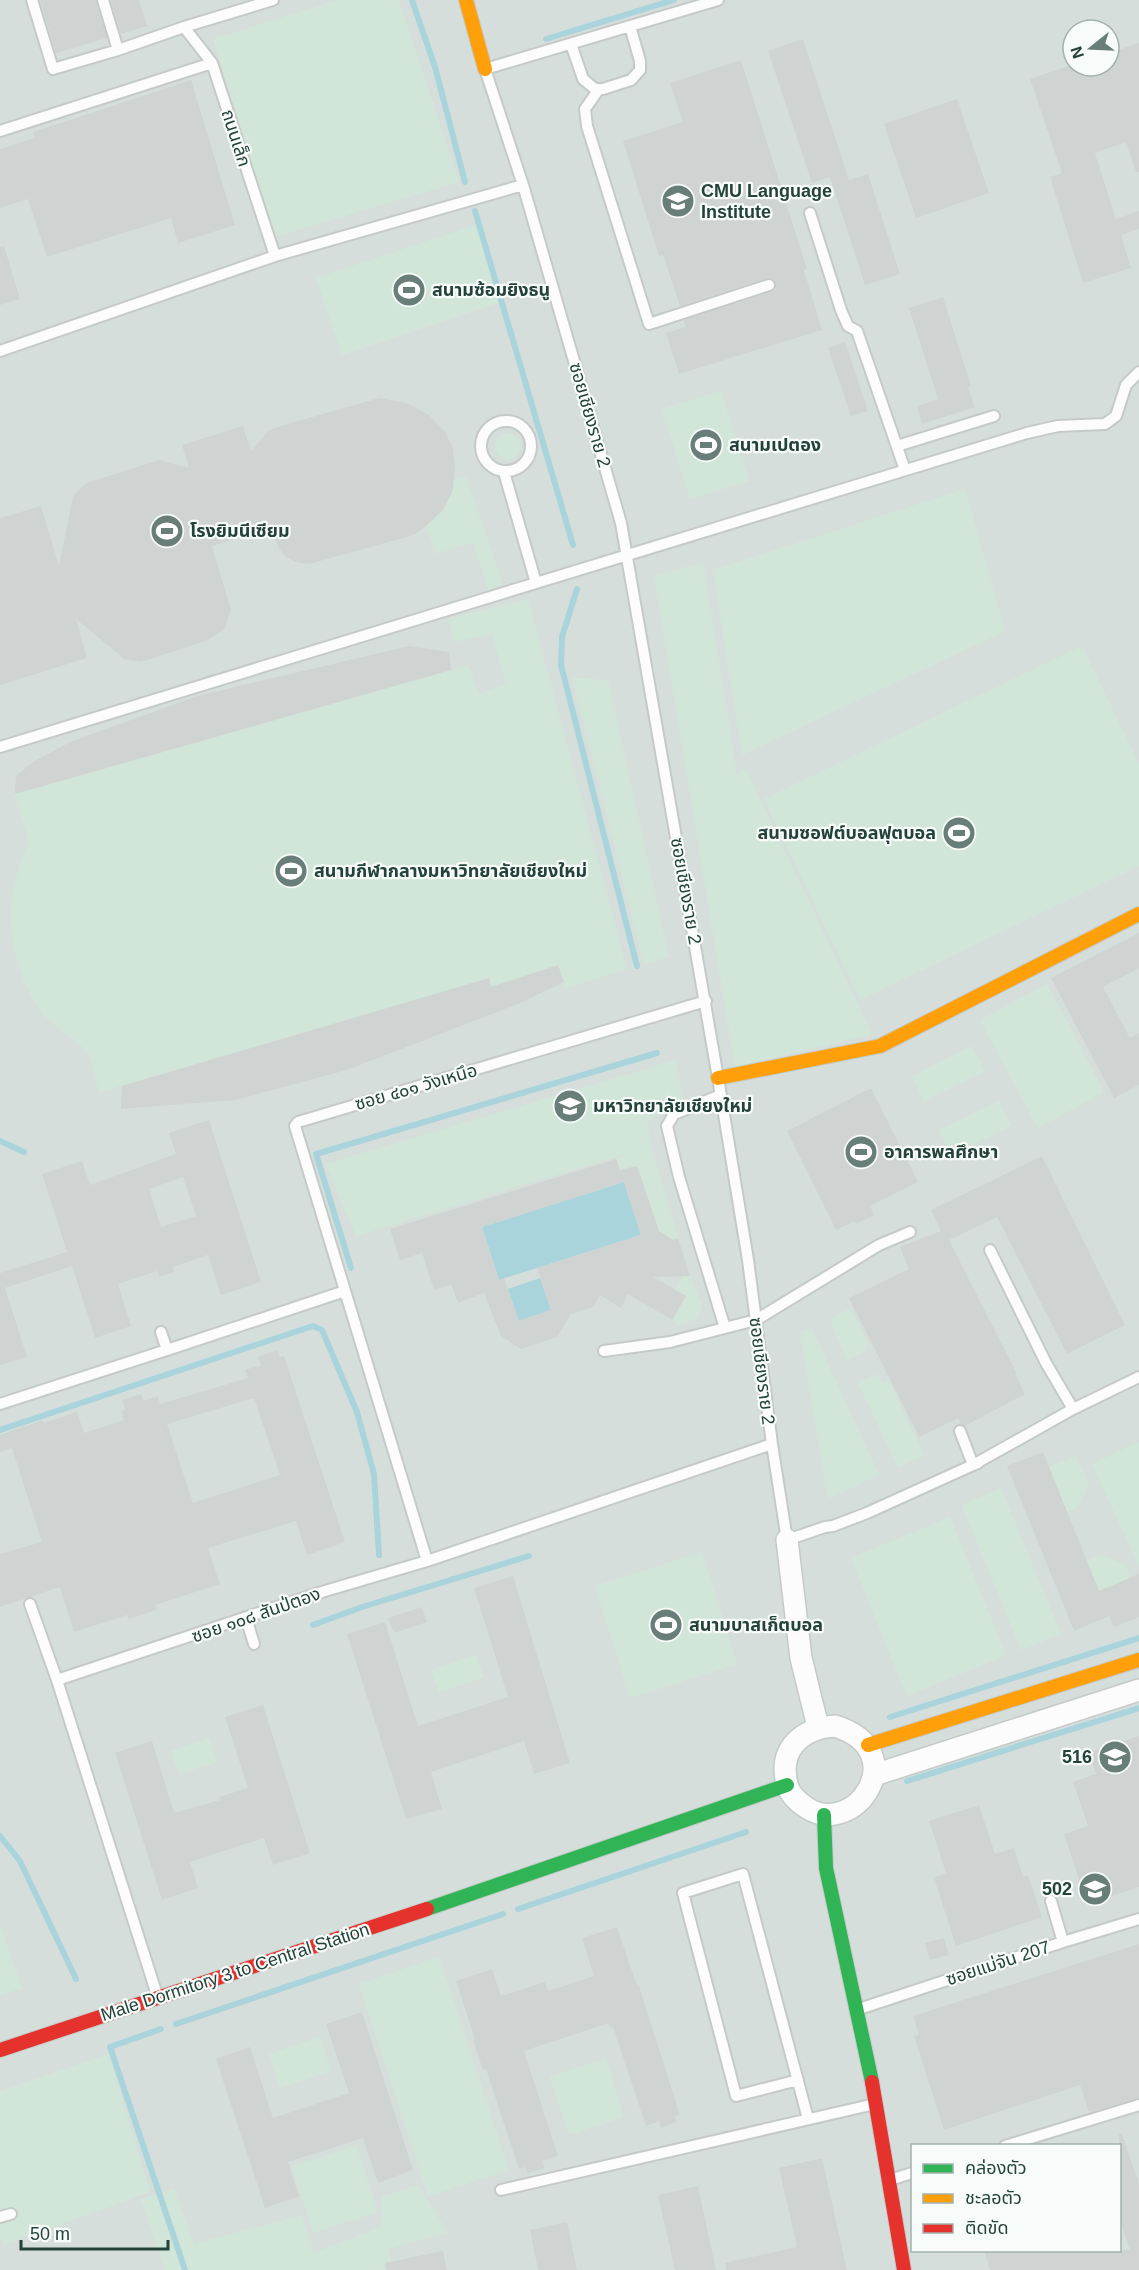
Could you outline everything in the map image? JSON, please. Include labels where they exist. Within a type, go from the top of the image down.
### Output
[{"type":"street","points":[[460,0],[476,53],[484,66]]},
{"type":"street","points":[[466,0],[484,66]]},
{"type":"street","points":[[718,1078],[880,1046],[1139,914]]},
{"type":"street","name":"ซอยเชียงราย 2","points":[[787,1540],[801,1658],[818,1727]]},
{"type":"street","points":[[868,1745],[1139,1660]]},
{"type":"street","points":[[874,1775],[1139,1690]]},
{"type":"street","points":[[835,1726],[851,1731],[868,1745],[872,1756],[874,1775],[867,1795],[848,1811],[824,1815],[812,1811],[801,1804],[787,1785],[786,1768],[795,1742],[818,1727],[835,1726]]},
{"type":"street","points":[[578,1852],[787,1785]]},
{"type":"street","points":[[824,1815],[826,1868],[878,2103],[904,2270]]},
{"type":"street","points":[[282,1953],[298,1951],[452,1906]]},
{"type":"street","points":[[0,2051],[158,1998]]},
{"type":"lane","points":[[32,0],[52,69],[273,0]]},
{"type":"lane","points":[[103,0],[118,50]]},
{"type":"lane","points":[[509,62],[716,0]]},
{"type":"lane","points":[[0,351],[275,256],[524,191],[484,66],[509,62],[716,0]]},
{"type":"lane","points":[[630,26],[640,61],[638,74],[621,83],[598,89],[585,109],[587,126],[649,324],[769,285]]},
{"type":"lane","name":"ถนนเล็ก","points":[[184,27],[212,63],[275,256]]},
{"type":"lane","points":[[571,44],[585,82],[598,89]]},
{"type":"lane","points":[[0,131],[212,63]]},
{"type":"lane","name":"ซอยเชียงราย 2","points":[[524,191],[627,555],[706,1001],[756,1320],[787,1540]]},
{"type":"lane","points":[[810,213],[841,310],[849,326],[857,331],[905,470]]},
{"type":"lane","points":[[0,747],[1027,433],[1058,426],[1105,424],[1116,416],[1126,385],[1139,372]]},
{"type":"lane","points":[[897,446],[994,416]]},
{"type":"lane","points":[[508,420],[520,424],[530,435],[532,448],[528,461],[517,470],[504,472],[491,468],[483,458],[480,444],[484,432],[489,427],[494,423],[508,420]]},
{"type":"lane","points":[[504,472],[536,583]]},
{"type":"lane","name":"ซอย ๔๐๑ วังเหนึอ","points":[[427,1561],[294,1126],[298,1122],[706,1001]]},
{"type":"lane","points":[[721,1095],[674,1114],[667,1126],[679,1177],[724,1329]]},
{"type":"lane","points":[[604,1351],[670,1342],[756,1320],[879,1245],[910,1232]]},
{"type":"lane","points":[[990,1250],[1046,1363],[1073,1409]]},
{"type":"lane","points":[[0,1404],[345,1291]]},
{"type":"lane","points":[[161,1332],[167,1350]]},
{"type":"lane","points":[[787,1540],[844,1522],[973,1465],[1073,1409],[1139,1377]]},
{"type":"lane","points":[[960,1431],[973,1465]]},
{"type":"lane","points":[[57,1680],[427,1561],[772,1444]]},
{"type":"lane","points":[[30,1604],[57,1680],[158,1998]]},
{"type":"lane","points":[[246,1618],[254,1644]]},
{"type":"lane","points":[[269,1961],[282,1953],[452,1906],[578,1852]]},
{"type":"lane","points":[[798,2080],[736,2096],[683,1893],[743,1874],[798,2080],[808,2119]]},
{"type":"lane","points":[[1051,1901],[1063,1941]]},
{"type":"lane","name":"ซอยแม่จัน 207","points":[[857,2009],[1063,1941],[1139,1919]]},
{"type":"lane","name":"Male Dormitory 3 to Central Station","points":[[0,2051],[298,1951]]},
{"type":"lane","points":[[501,2190],[878,2103]]},
{"type":"lane","points":[[1008,2144],[1139,2105]]},
{"type":"lane","points":[[890,2180],[911,2173]]},
{"type":"shaded area","name":"มหาวิทยาลัยเชียงใหม่","points":[[0,0],[1139,0],[1139,2270],[0,2270]]},
{"type":"green space","points":[[338,0],[399,0],[459,182],[274,237],[213,39]]},
{"type":"green space","name":"สนามซ้อมยิงธนู","points":[[476,225],[501,302],[342,355],[316,278]]},
{"type":"green space","name":"สนามเปตอง","points":[[721,391],[749,481],[690,499],[662,409]]},
{"type":"green space","points":[[508,433],[518,436],[521,446],[518,456],[508,459],[498,456],[495,446],[498,436]]},
{"type":"green space","points":[[466,477],[503,585],[488,590],[473,542],[436,554],[426,526],[443,510],[454,480]]},
{"type":"green space","points":[[965,489],[1005,631],[742,755],[713,570]]},
{"type":"green space","points":[[703,562],[737,775],[746,769],[872,1034],[735,1067],[654,576]]},
{"type":"green space","name":"สนามกีฬากลางมหาวิทยาลัยเชียงใหม่","points":[[528,599],[627,969],[566,988],[558,965],[491,987],[489,979],[99,1092],[87,1053],[42,1013],[30,993],[15,951],[11,908],[20,864],[29,842],[15,794],[468,665],[479,694],[506,684],[492,634],[454,642],[448,619]]},
{"type":"green space","name":"สนามซอฟต์บอลฟุตบอล","points":[[1082,646],[1139,764],[1139,866],[860,1000],[764,799]]},
{"type":"green space","points":[[572,678],[608,680],[669,957],[644,964]]},
{"type":"green space","points":[[1047,984],[1104,1092],[1038,1128],[980,1020]]},
{"type":"green space","points":[[972,1046],[985,1071],[924,1101],[912,1076]]},
{"type":"green space","points":[[676,1060],[682,1101],[664,1106],[647,1124],[651,1146],[678,1237],[673,1240],[659,1231],[637,1166],[620,1170],[616,1159],[632,1152],[356,1236],[326,1164]]},
{"type":"green space","points":[[999,1101],[1011,1126],[951,1155],[939,1130]]},
{"type":"green space","points":[[683,1276],[690,1276],[703,1307],[696,1319],[678,1325],[672,1320],[686,1296],[675,1290]]},
{"type":"green space","points":[[851,1308],[869,1344],[864,1347],[865,1351],[847,1360],[830,1319]]},
{"type":"green space","points":[[811,1327],[879,1475],[828,1499],[800,1333]]},
{"type":"green space","points":[[877,1374],[882,1384],[889,1381],[924,1455],[898,1467],[858,1383]]},
{"type":"green space","points":[[1139,1442],[1139,1566],[1092,1464]]},
{"type":"green space","points":[[1076,1456],[1089,1485],[1075,1509],[1067,1512],[1049,1467]]},
{"type":"green space","points":[[1001,1488],[1061,1634],[1021,1650],[962,1505]]},
{"type":"green space","points":[[950,1517],[1006,1655],[907,1696],[851,1558]]},
{"type":"green space","name":"สนามบาสเก็ตบอล","points":[[702,1552],[737,1664],[630,1698],[595,1586]]},
{"type":"green space","points":[[1101,1555],[1126,1565],[1130,1578],[1099,1591],[1087,1561]]},
{"type":"green space","points":[[476,1655],[484,1677],[439,1692],[431,1670]]},
{"type":"green space","points":[[209,1738],[217,1762],[179,1774],[171,1751]]},
{"type":"green space","points":[[0,1924],[22,1988],[0,1995]]},
{"type":"green space","points":[[439,1957],[509,2170],[428,2196],[359,1984]]},
{"type":"green space","points":[[320,2037],[331,2071],[280,2088],[269,2054]]},
{"type":"green space","points":[[109,2054],[150,2192],[4,2245],[0,2237],[0,2091]]},
{"type":"green space","points":[[606,2058],[624,2117],[569,2135],[550,2077]]},
{"type":"green space","points":[[356,2146],[378,2212],[313,2233],[292,2166]]},
{"type":"green space","points":[[418,2185],[448,2233],[388,2249],[393,2270],[165,2270],[141,2199],[174,2189],[194,2244],[302,2215],[313,2253],[382,2227],[382,2197]]},
{"type":"water","points":[[624,1182],[641,1235],[499,1280],[482,1227]]},
{"type":"water","points":[[540,1278],[551,1310],[519,1321],[508,1289]]},
{"type":"building","points":[[40,0],[96,0],[107,38],[56,53]]},
{"type":"building","points":[[111,0],[139,0],[147,26],[121,34]]},
{"type":"building","points":[[803,39],[849,180],[868,174],[900,274],[865,285],[830,177],[812,183],[768,51]]},
{"type":"building","points":[[1139,43],[1139,172],[1136,172],[1126,142],[1095,153],[1116,219],[1139,211],[1139,229],[1121,235],[1131,268],[1083,283],[1050,177],[1062,173],[1030,79],[1061,68],[1061,78],[1121,78],[1121,49]]},
{"type":"building","name":"CMU Language Institute","points":[[741,60],[807,269],[804,270],[822,330],[679,374],[666,333],[686,327],[684,320],[771,292],[775,290],[776,283],[774,279],[767,278],[680,306],[663,255],[659,256],[623,141],[683,122],[670,83]]},
{"type":"building","points":[[191,80],[235,225],[178,243],[171,218],[47,257],[28,199],[0,208],[0,149],[35,138],[33,132]]},
{"type":"building","points":[[957,99],[989,193],[916,218],[884,124]]},
{"type":"building","points":[[4,246],[20,299],[0,305],[0,247]]},
{"type":"building","points":[[943,297],[971,386],[968,387],[975,407],[922,424],[917,406],[938,399],[909,308]]},
{"type":"building","points":[[845,342],[868,411],[851,416],[828,348]]},
{"type":"building","name":"โรงยิมนีเซียม","points":[[379,398],[407,403],[429,415],[445,432],[453,448],[455,466],[453,490],[443,510],[426,526],[414,535],[309,564],[296,562],[285,556],[278,547],[273,527],[212,546],[231,610],[224,630],[208,640],[141,662],[124,659],[76,619],[87,658],[0,685],[0,518],[41,506],[59,566],[73,496],[87,483],[159,460],[189,468],[182,445],[243,426],[251,451],[268,431],[277,427]]},
{"type":"building","points":[[409,646],[449,652],[451,670],[15,794],[16,776],[33,762],[70,742],[197,696]]},
{"type":"building","points":[[1139,933],[1139,968],[1103,987],[1130,1038],[1139,1033],[1139,1085],[1114,1098],[1051,978]]},
{"type":"building","points":[[558,965],[564,982],[523,1002],[347,1070],[235,1100],[121,1109],[122,1086],[489,978],[491,987]]},
{"type":"building","name":"อาคารพลศึกษา","points":[[871,1088],[918,1182],[870,1206],[874,1215],[836,1230],[787,1131]]},
{"type":"building","points":[[209,1120],[261,1282],[221,1295],[208,1255],[173,1267],[174,1272],[159,1277],[157,1271],[118,1284],[131,1326],[95,1338],[72,1266],[5,1288],[27,1357],[0,1365],[0,1273],[67,1252],[42,1174],[82,1161],[90,1185],[176,1154],[169,1133]],"holes":[[[183,1177],[196,1216],[161,1227],[149,1189]]]},
{"type":"building","points":[[1042,1156],[1125,1325],[1067,1354],[997,1217],[949,1240],[1025,1394],[965,1426],[958,1418],[919,1437],[849,1298],[909,1269],[900,1247],[941,1231],[931,1210]]},
{"type":"building","points":[[616,1159],[620,1170],[637,1166],[659,1231],[673,1240],[678,1238],[690,1276],[653,1277],[686,1296],[672,1320],[628,1294],[621,1308],[600,1295],[593,1307],[571,1314],[557,1337],[521,1349],[501,1336],[484,1293],[458,1303],[451,1284],[434,1290],[422,1253],[400,1260],[390,1229]],"holes":[[[624,1182],[641,1235],[537,1268],[551,1310],[519,1321],[504,1278],[499,1280],[482,1227]]]},
{"type":"building","points":[[277,1350],[279,1357],[284,1356],[345,1542],[307,1555],[296,1521],[208,1548],[220,1584],[155,1605],[157,1610],[129,1619],[127,1615],[74,1632],[60,1587],[0,1607],[0,1554],[42,1542],[12,1448],[0,1452],[0,1435],[43,1420],[44,1423],[77,1412],[84,1433],[124,1420],[121,1411],[125,1409],[122,1400],[141,1394],[143,1401],[158,1396],[160,1404],[248,1378],[245,1370],[261,1365],[258,1357]],"holes":[[[254,1398],[280,1475],[193,1503],[167,1424]]]},
{"type":"building","points":[[1043,1452],[1099,1591],[1139,1574],[1139,1617],[1114,1627],[1109,1616],[1074,1631],[1007,1466]]},
{"type":"building","points":[[513,1576],[570,1763],[534,1774],[524,1741],[431,1772],[442,1809],[406,1819],[347,1634],[385,1622],[418,1726],[508,1697],[474,1588]]},
{"type":"building","points":[[422,1607],[427,1622],[394,1633],[388,1618]]},
{"type":"building","points":[[263,1705],[310,1853],[273,1865],[264,1838],[190,1862],[198,1888],[162,1900],[115,1753],[152,1741],[174,1813],[220,1800],[219,1797],[248,1788],[225,1717]]},
{"type":"building","points":[[1139,1736],[1139,1887],[1087,1904],[1064,1834],[1088,1826],[1073,1782],[1096,1774],[1089,1752]]},
{"type":"building","points":[[979,1805],[995,1854],[1014,1848],[1023,1877],[1028,1875],[1042,1917],[956,1946],[934,1878],[946,1873],[929,1821]]},
{"type":"building","points":[[617,1927],[637,1986],[639,1986],[680,2115],[675,2116],[677,2122],[661,2128],[659,2121],[646,2126],[613,2027],[610,2028],[609,2023],[524,2051],[558,2156],[542,2161],[544,2168],[527,2173],[525,2167],[519,2169],[486,2069],[483,2070],[456,1981],[492,1969],[501,1996],[545,1982],[548,1991],[594,1976],[582,1938]]},
{"type":"building","points":[[944,1938],[949,1955],[930,1960],[925,1943]]},
{"type":"building","points":[[1139,1944],[1139,2098],[1089,2112],[1080,2085],[944,2130],[914,2036],[919,2035],[913,2016]]},
{"type":"building","points":[[362,2012],[413,2170],[378,2183],[363,2138],[288,2162],[299,2196],[265,2208],[216,2059],[250,2047],[273,2118],[349,2093],[326,2024]]},
{"type":"building","points":[[1119,2134],[1122,2134],[1139,2184],[1139,2270],[990,2270],[985,2252],[1121,2252],[1121,2250],[1130,2250],[1121,2224],[1121,2144],[1119,2144]]},
{"type":"building","points":[[822,2158],[847,2270],[726,2270],[725,2263],[797,2247],[779,2168]]},
{"type":"building","points":[[698,2186],[716,2270],[675,2270],[658,2195]]},
{"type":"building","points":[[567,2222],[577,2270],[538,2270],[530,2230]]},
{"type":"building","points":[[443,2251],[447,2270],[386,2270],[385,2263]]},
{"type":"waterway","points":[[412,0],[435,67],[465,182]]},
{"type":"waterway","points":[[546,39],[674,0]]},
{"type":"waterway","points":[[475,211],[573,545]]},
{"type":"waterway","points":[[577,589],[562,637],[561,665],[637,966]]},
{"type":"waterway","points":[[351,1268],[316,1154],[657,1053]]},
{"type":"waterway","points":[[0,1141],[24,1152]]},
{"type":"waterway","points":[[0,1430],[313,1326],[322,1330],[357,1412],[374,1474],[379,1555]]},
{"type":"waterway","points":[[313,1625],[362,1607],[529,1556]]},
{"type":"waterway","points":[[890,1717],[1139,1638]]},
{"type":"waterway","points":[[907,1781],[1139,1708]]},
{"type":"waterway","points":[[518,1909],[746,1832]]},
{"type":"waterway","points":[[0,1836],[20,1861],[76,1979]]},
{"type":"waterway","points":[[176,2024],[503,1914]]},
{"type":"waterway","points":[[161,2029],[110,2047],[185,2270]]},
{"type":"traffic: fast","points":[[427,1909],[787,1785]]},
{"type":"traffic: fast","points":[[824,1815],[826,1868],[872,2082]]},
{"type":"traffic: slow","points":[[466,0],[485,69]]},
{"type":"traffic: slow","points":[[718,1078],[880,1046],[1139,914]]},
{"type":"traffic: slow","points":[[868,1745],[1139,1660]]},
{"type":"traffic: jam","points":[[0,2050],[427,1909]]},
{"type":"traffic: jam","points":[[872,2082],[904,2270]]},
{"type":"place","name":"CMU Language Institute","points":[[678,201]]},
{"type":"place","name":"สนามซ้อมยิงธนู","points":[[409,290]]},
{"type":"place","name":"สนามเปตอง","points":[[706,445]]},
{"type":"place","name":"โรงยิมนีเซียม","points":[[167,531]]},
{"type":"place","name":"สนามซอฟต์บอลฟุตบอล","points":[[959,833]]},
{"type":"place","name":"สนามกีฬากลางมหาวิทยาลัยเชียงใหม่","points":[[291,871]]},
{"type":"place","name":"มหาวิทยาลัยเชียงใหม่","points":[[570,1106]]},
{"type":"place","name":"อาคารพลศึกษา","points":[[861,1152]]},
{"type":"place","name":"สนามบาสเก็ตบอล","points":[[666,1625]]},
{"type":"place","name":"516","points":[[1115,1757]]},
{"type":"place","name":"502","points":[[1095,1889]]}]
